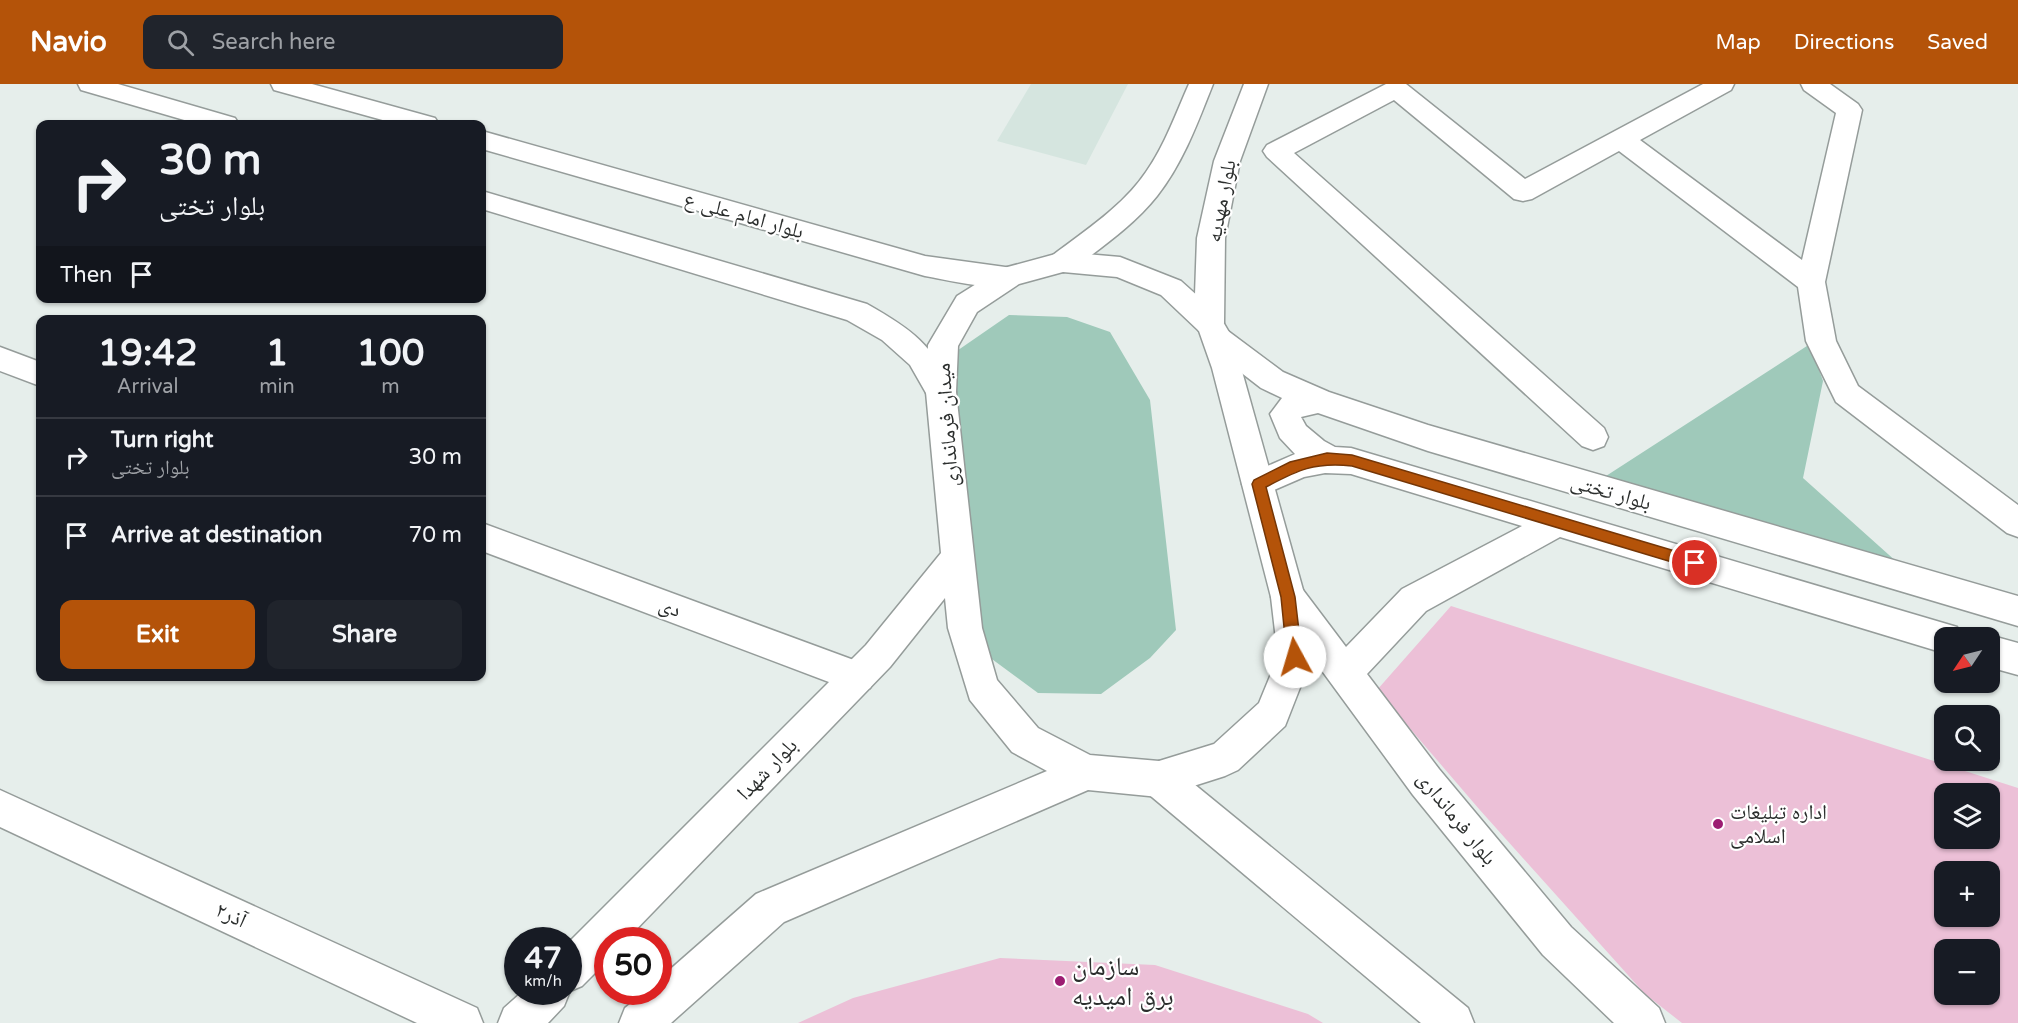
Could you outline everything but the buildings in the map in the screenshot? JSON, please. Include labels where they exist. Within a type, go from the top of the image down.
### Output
[{"type":"street","points":[[90,84],[212,120]]},
{"type":"street","points":[[283,84],[412,120]]},
{"type":"street","points":[[1063,262],[1110,226],[1148,190],[1176,142],[1201,84]]},
{"type":"street","name":"بلوار مهدیه","points":[[1214,331],[1211,238],[1227,161],[1256,84]]},
{"type":"street","points":[[1593,437],[1276,151],[1396,89],[1523,192],[1722,84]]},
{"type":"street","points":[[1813,84],[1849,110],[1811,282],[1821,341],[1847,394],[2018,523]]},
{"type":"street","points":[[1621,139],[1811,282]]},
{"type":"street","name":"بلوار امام علی ع","points":[[486,141],[924,266],[974,274],[1010,276]]},
{"type":"street","points":[[486,201],[857,312],[892,332],[920,357],[941,392]]},
{"type":"street","name":"میدان فرمانداری","points":[[1063,262],[1120,267],[1171,288],[1214,331],[1288,597],[1295,657],[1272,714],[1225,758],[1159,779],[1087,772],[1025,740],[982,688],[965,628],[941,392],[943,345],[967,304],[1010,276],[1063,262]]},
{"type":"street","name":"بلوار تختی","points":[[1214,331],[1272,380],[1318,401],[1428,438],[2018,611]]},
{"type":"street","points":[[0,359],[36,372]]},
{"type":"street","points":[[1318,401],[1295,404],[1285,414],[1287,426],[1300,441],[1327,458]]},
{"type":"street","name":"بلوار تختی","points":[[1258,484],[1295,466],[1327,458],[1352,460],[1934,635]]},
{"type":"street","points":[[1345,673],[1413,600],[1559,522]]},
{"type":"street","name":"دی","points":[[486,538],[858,676]]},
{"type":"street","name":"بلوار شهدا","points":[[582,958],[878,656],[958,558]]},
{"type":"street","name":"بلوار فرمانداری","points":[[1288,597],[1426,782],[1557,941],[1644,1023]]},
{"type":"street","points":[[2000,654],[2018,659]]},
{"type":"street","points":[[640,1023],[770,908],[1087,772]]},
{"type":"street","points":[[1159,779],[1453,1023]]},
{"type":"street","name":"آذر۲","points":[[0,808],[462,1023]]},
{"type":"street","points":[[519,1023],[537,1005]]},
{"type":"shaded area","points":[[1031,84],[1128,84],[1086,165],[997,141]]},
{"type":"green space","points":[[1009,315],[1067,317],[1110,332],[1150,400],[1176,630],[1150,658],[1101,694],[1038,693],[981,651],[951,355]]},
{"type":"green space","points":[[1810,344],[1823,381],[1803,478],[1898,563],[1606,476]]},
{"type":"place","name":"اداره تبلیغات اسلامی","points":[[1718,824]]},
{"type":"place","name":"سازمان برق امیدیه","points":[[1060,981]]},
{"type":"route","points":[[1295,657],[1288,597],[1258,484],[1295,466],[1327,458],[1352,460],[1695,563]]}]
